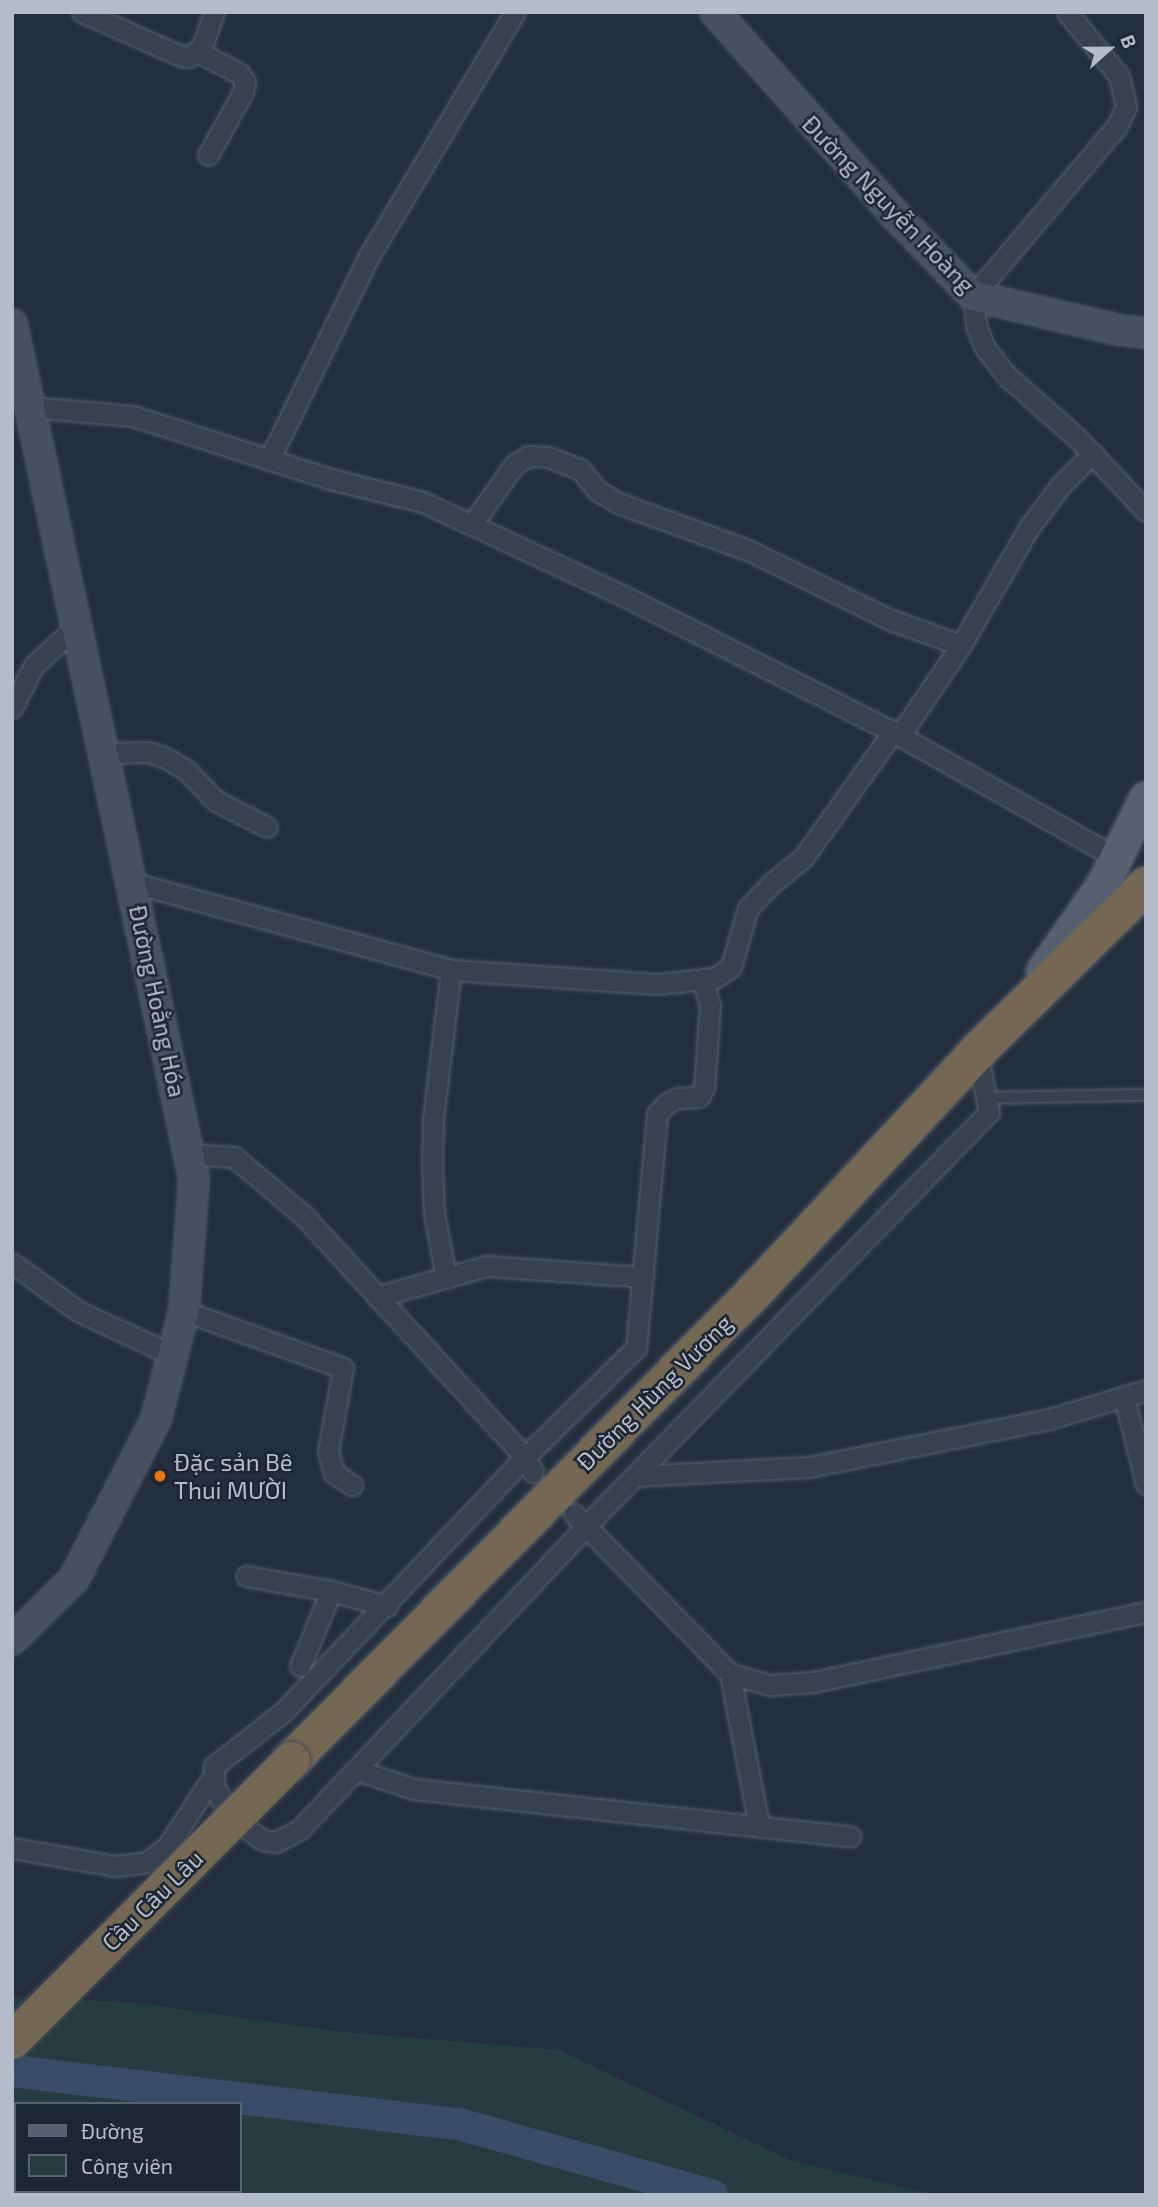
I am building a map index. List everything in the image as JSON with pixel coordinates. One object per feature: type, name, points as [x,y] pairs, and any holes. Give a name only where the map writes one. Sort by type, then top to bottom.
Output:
[{"type":"highway","name":"Đường Hùng Vương","points":[[1010,1019],[1132,861]]},
{"type":"highway","name":"Đường Hùng Vương","points":[[291,1760],[759,1286],[977,1051],[1146,885]]},
{"type":"highway","name":"Cầu Câu Lâu","points":[[12,2040],[291,1760]]},
{"type":"main road","name":"Đường Nguyễn Hoàng","points":[[715,12],[896,216],[973,296],[1119,330],[1146,332]]},
{"type":"main road","name":"Đường Hoằng Hóa","points":[[12,324],[134,883],[194,1179],[184,1311],[156,1419],[74,1579],[12,1640]]},
{"type":"main road","points":[[1132,861],[1146,798]]},
{"type":"street","points":[[82,12],[181,56],[198,52],[239,73],[245,82],[243,92],[208,155]]},
{"type":"street","points":[[198,52],[214,12]]},
{"type":"street","points":[[269,460],[369,256],[515,12]]},
{"type":"street","points":[[1067,12],[1119,76],[1126,107],[1117,126],[973,296],[979,337],[996,363],[1093,453],[1146,511]]},
{"type":"street","points":[[30,407],[133,416],[330,479],[423,502],[626,597],[897,734],[1132,861]]},
{"type":"street","points":[[134,883],[452,970],[658,984],[715,978],[729,971],[748,908],[772,883],[803,858],[961,645],[1030,526],[1061,485],[1093,453]]},
{"type":"street","points":[[472,524],[515,464],[529,456],[548,457],[580,469],[598,491],[618,503],[748,550],[891,620],[961,645]]},
{"type":"street","points":[[12,708],[34,666],[77,626]]},
{"type":"street","points":[[105,754],[148,752],[166,758],[186,770],[216,801],[267,827]]},
{"type":"street","points":[[446,1278],[434,1212],[432,1154],[433,1120],[452,970]]},
{"type":"street","points":[[12,1848],[116,1866],[147,1862],[167,1847],[212,1778],[214,1766],[282,1712],[529,1464],[636,1348],[657,1114],[667,1103],[678,1098],[699,1097],[704,1088],[710,1005],[702,979]]},
{"type":"street","points":[[212,1778],[223,1803],[241,1824],[269,1842],[283,1839],[299,1830],[357,1770],[580,1520],[635,1476],[989,1112],[977,1051]]},
{"type":"street","points":[[189,1154],[234,1157],[304,1216],[529,1464]]},
{"type":"street","points":[[377,1297],[486,1266],[643,1277]]},
{"type":"street","points":[[14,1272],[78,1311],[174,1356]]},
{"type":"street","points":[[184,1311],[343,1368],[328,1451],[334,1473],[352,1485]]},
{"type":"street","points":[[635,1476],[808,1466],[1049,1419],[1146,1390]]},
{"type":"street","points":[[1124,1397],[1146,1484]]},
{"type":"street","points":[[580,1520],[730,1674],[770,1685],[813,1682],[1146,1612]]},
{"type":"street","points":[[246,1576],[331,1591],[387,1606]]},
{"type":"street","points":[[300,1666],[331,1591]]},
{"type":"street","points":[[730,1674],[760,1826]]},
{"type":"street","points":[[357,1770],[414,1789],[850,1836]]},
{"type":"lane","points":[[987,1098],[1146,1095]]},
{"type":"green space","points":[[12,1996],[137,2003],[343,2032],[559,2050],[792,2161],[936,2195],[38,2193],[242,2193],[242,2102],[14,2102],[14,2177]]},
{"type":"waterway","points":[[12,2071],[459,2124],[712,2195]]},
{"type":"waterway","points":[[12,2076],[15,2071]]},
{"type":"place","name":"Đặc sản Bê Thui MƯỜI","points":[[160,1476]]}]
